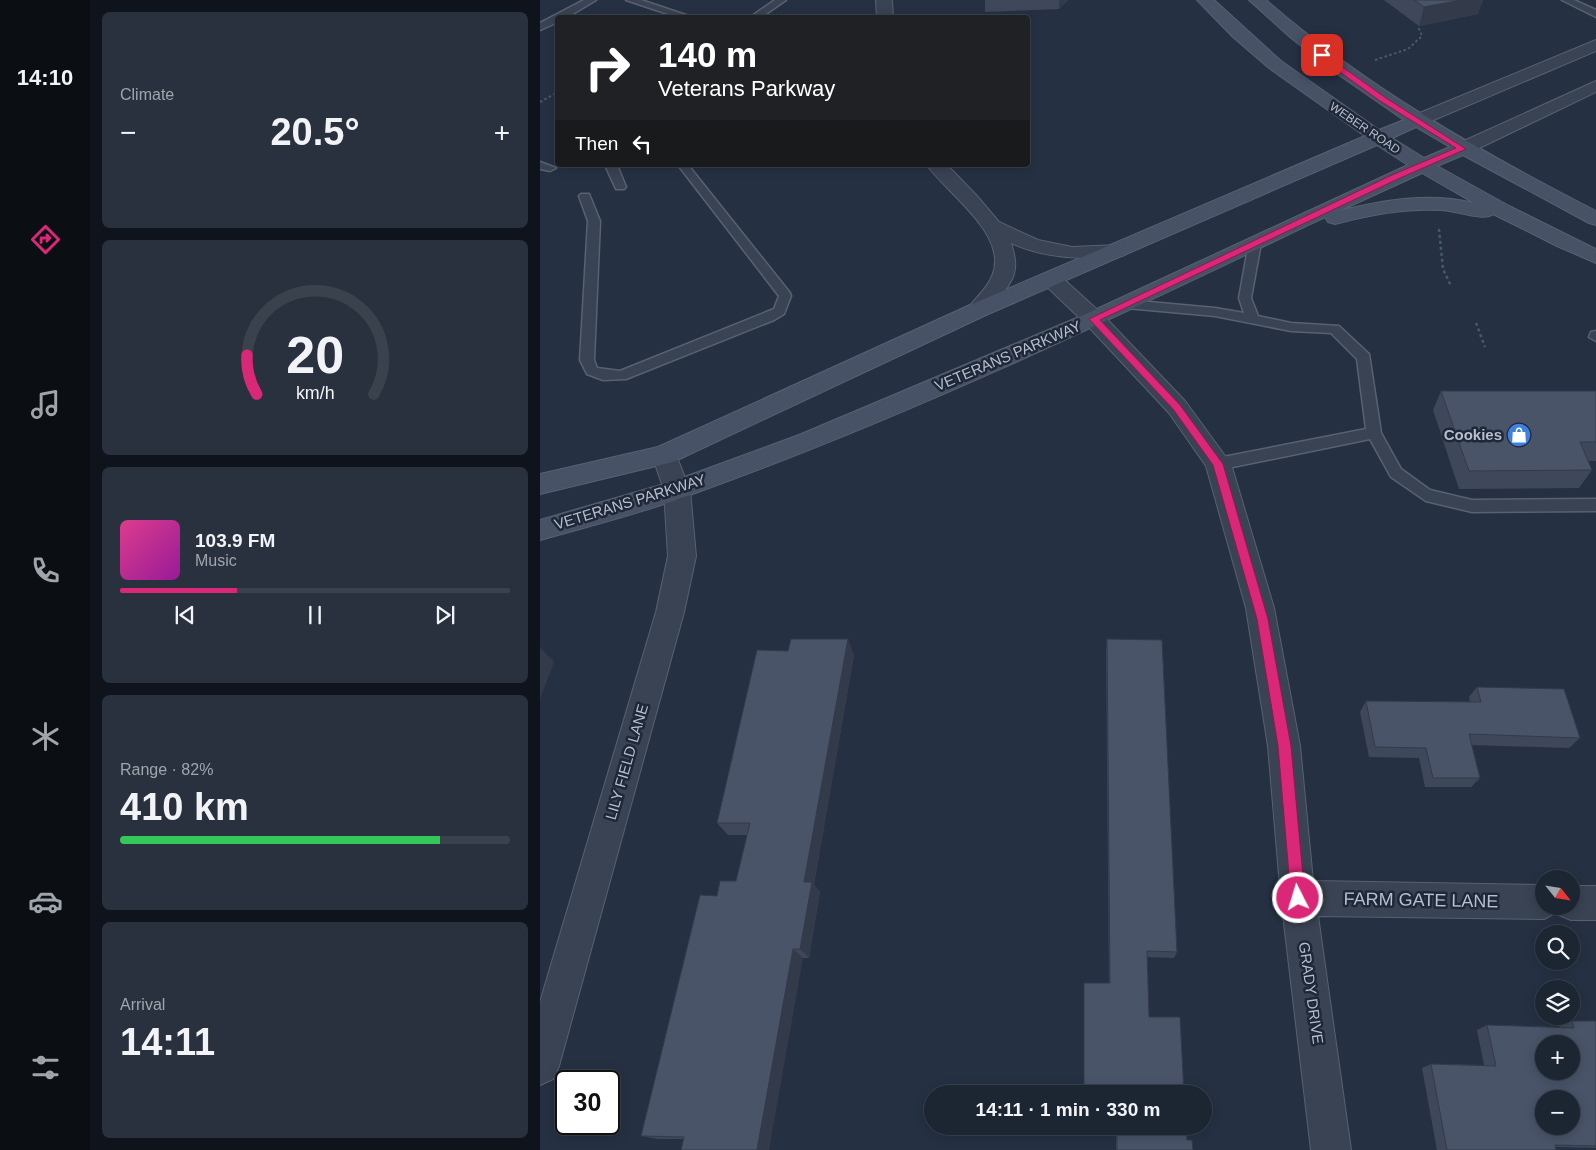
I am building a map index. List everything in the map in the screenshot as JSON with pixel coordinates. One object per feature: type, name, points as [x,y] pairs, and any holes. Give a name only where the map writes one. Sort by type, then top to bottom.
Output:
[{"type":"main road","name":"WEBER ROAD","points":[[1205,0],[1258,51],[1307,90],[1377,138],[1421,166],[1528,226],[1596,257]]},
{"type":"main road","points":[[1258,0],[1336,67],[1416,121],[1462,149],[1596,219]]},
{"type":"main road","points":[[540,484],[664,455],[978,310],[1416,121]]},
{"type":"main road","name":"VETERANS PARKWAY","points":[[540,530],[677,490],[808,441],[1094,319],[1421,166],[1462,149]]},
{"type":"main road","points":[[1278,233],[1386,206],[1426,202],[1462,205],[1528,226]]},
{"type":"street","points":[[884,0],[885,15]]},
{"type":"street","points":[[1416,121],[1596,45]]},
{"type":"street","points":[[1462,149],[1596,86]]},
{"type":"street","points":[[938,167],[993,227],[1005,250],[1004,271],[978,310]]},
{"type":"street","points":[[993,227],[1032,245],[1072,253],[1118,251]]},
{"type":"street","name":"GRADY DRIVE","points":[[1051,279],[1094,319],[1177,407],[1218,464],[1262,619],[1284,746],[1298,898],[1331,1150]]},
{"type":"street","name":"LILY FIELD LANE","points":[[540,1066],[670,612],[682,556],[677,490],[664,455]]},
{"type":"street","name":"FARM GATE LANE","points":[[1298,898],[1535,902]]},
{"type":"street","points":[[1580,903],[1596,903]]},
{"type":"lane","points":[[564,15],[591,0]]},
{"type":"lane","points":[[631,0],[681,15]]},
{"type":"lane","points":[[758,15],[781,0]]},
{"type":"lane","points":[[1567,0],[1596,14]]},
{"type":"lane","points":[[540,27],[555,20]]},
{"type":"lane","points":[[612,167],[620,187]]},
{"type":"lane","points":[[585,196],[594,221],[587,360],[592,371],[603,375],[621,376],[769,317],[779,310],[785,296],[683,167]]},
{"type":"lane","points":[[1253,319],[1245,298],[1255,243]]},
{"type":"lane","points":[[1127,304],[1215,312],[1291,327],[1334,329],[1364,357],[1374,434],[1396,473],[1426,495],[1472,506],[1596,505]]},
{"type":"lane","points":[[1218,464],[1374,434]]},
{"type":"path","points":[[1374,60],[1408,49],[1422,36],[1418,26]]},
{"type":"path","points":[[540,102],[555,94]]},
{"type":"path","points":[[1439,228],[1443,269],[1451,286]]},
{"type":"path","points":[[1476,324],[1485,347]]},
{"type":"building","points":[[1414,0],[1461,0],[1424,7]]},
{"type":"building","name":"Cookies","points":[[1441,391],[1596,391],[1596,442],[1580,442],[1592,470],[1469,471]]},
{"type":"building","points":[[791,639],[848,639],[804,882],[812,882],[800,949],[793,949],[757,1150],[681,1150],[684,1137],[641,1136],[700,895],[717,896],[720,881],[736,881],[750,823],[717,823],[757,650],[788,651]]},
{"type":"building","points":[[1107,639],[1162,640],[1177,952],[1147,951],[1149,1017],[1180,1017],[1184,1085],[1084,1085],[1084,983],[1110,983]]},
{"type":"building","points":[[1477,687],[1564,689],[1580,738],[1469,734],[1480,778],[1433,778],[1426,748],[1375,747],[1366,701],[1481,702]]},
{"type":"building","points":[[1580,1021],[1596,1021],[1596,1146],[1555,1145],[1556,1150],[1447,1150],[1431,1064],[1496,1066],[1487,1025],[1574,1028],[1573,1025],[1580,1025]]},
{"type":"building","points":[[1117,1135],[1187,1135],[1187,1140],[1192,1140],[1193,1150],[1117,1150]]},
{"type":"place","name":"Cookies","points":[[1519,435]]},
{"type":"route","points":[[1298,898],[1284,746],[1260,608],[1218,464],[1177,407],[1094,319],[1395,177],[1462,149],[1383,99],[1336,67],[1322,55]]}]
